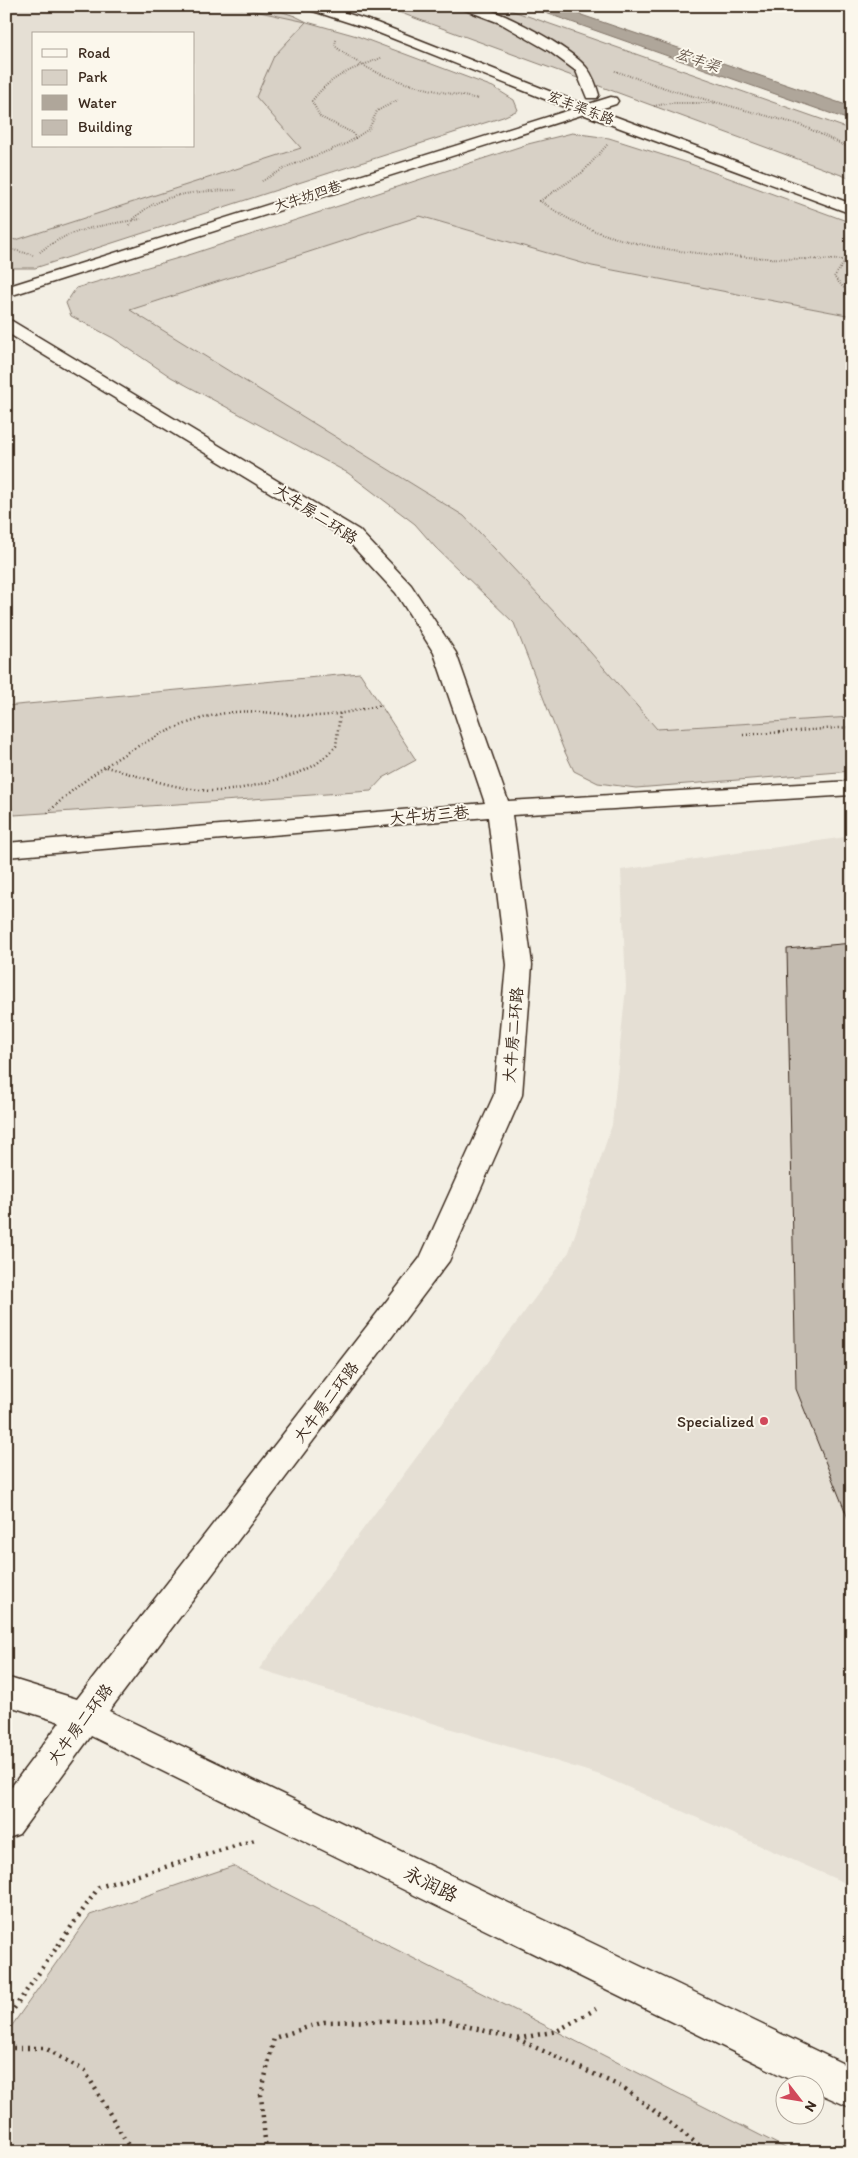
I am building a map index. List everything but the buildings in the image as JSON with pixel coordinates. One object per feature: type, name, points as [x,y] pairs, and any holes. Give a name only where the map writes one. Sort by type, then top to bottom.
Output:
[{"type":"street","name":"宏丰渠东路","points":[[311,6],[374,26],[582,109],[852,209]]},
{"type":"street","points":[[346,6],[464,48]]},
{"type":"street","points":[[467,6],[519,28],[554,48],[581,69],[589,82],[592,95]]},
{"type":"street","name":"宏丰渠东路","points":[[574,88],[636,111]]},
{"type":"street","name":"大牛坊四巷","points":[[6,292],[582,109],[611,102]]},
{"type":"street","name":"大牛房二环路","points":[[6,325],[352,534],[404,589],[445,653],[499,809],[519,965],[508,1095],[434,1261],[85,1716],[6,1823]]},
{"type":"street","name":"大牛坊三巷","points":[[6,850],[499,809],[852,788]]},
{"type":"street","name":"永润路","points":[[6,1691],[85,1716],[852,2089]]},
{"type":"path","points":[[336,38],[336,46],[343,54],[362,65],[404,83],[480,99]]},
{"type":"path","points":[[566,57],[674,91],[801,125],[852,149]]},
{"type":"path","points":[[355,138],[353,133],[320,117],[312,102],[323,86],[341,74],[381,58]]},
{"type":"path","points":[[260,182],[289,166],[346,144],[369,129],[377,111],[398,100]]},
{"type":"path","points":[[636,111],[671,103],[723,103]]},
{"type":"path","points":[[609,138],[608,145],[594,164],[574,179],[554,189],[540,202],[551,210],[618,238],[676,249],[764,258],[846,260],[852,258]]},
{"type":"path","points":[[111,258],[135,214],[156,202],[185,194],[244,189]]},
{"type":"path","points":[[6,248],[36,257]]},
{"type":"path","points":[[846,260],[834,277],[841,286],[848,291],[852,291]]},
{"type":"path","points":[[48,813],[56,803],[84,780],[156,738],[189,723],[224,713],[265,712],[308,716],[340,713],[382,705]]},
{"type":"path","points":[[106,767],[176,786],[221,791],[253,786],[282,778],[314,765],[336,746],[340,713]]},
{"type":"path","points":[[744,735],[852,727]]},
{"type":"path","points":[[6,2020],[99,1887],[257,1840]]},
{"type":"path","points":[[516,2039],[557,2031],[598,2008]]},
{"type":"path","points":[[266,2152],[261,2095],[274,2038],[324,2022],[443,2020],[516,2039],[624,2088],[708,2152]]},
{"type":"path","points":[[6,2048],[45,2048],[85,2071],[132,2152]]},
{"type":"shaded area","points":[[6,6],[232,6],[307,22],[274,56],[302,148],[16,240],[6,238]]},
{"type":"shaded area","points":[[420,216],[592,266],[852,316],[852,717],[657,729],[571,630],[464,516],[129,310]]},
{"type":"shaded area","points":[[852,836],[852,1886],[600,1775],[259,1669],[569,1252],[612,1125],[626,987],[621,870]]},
{"type":"green space","points":[[232,6],[265,6],[307,22],[357,36],[493,87],[514,100],[518,110],[503,117],[35,268],[6,268],[6,238],[16,240],[301,148],[256,97],[274,56],[306,22]]},
{"type":"green space","points":[[382,6],[499,6],[852,130],[852,179]]},
{"type":"green space","points":[[572,133],[609,138],[688,163],[852,223],[852,316],[592,266],[420,216],[130,310],[464,516],[571,630],[657,729],[852,717],[852,771],[636,788],[598,783],[574,771],[563,748],[514,623],[435,547],[415,524],[348,473],[171,377],[113,338],[71,316],[66,303],[76,288],[192,254],[528,144]]},
{"type":"green space","points":[[360,673],[416,760],[383,778],[371,791],[14,815],[6,782],[6,706]]},
{"type":"green space","points":[[233,1866],[793,2152],[6,2152],[6,2034],[90,1915]]},
{"type":"water","name":"宏丰渠","points":[[526,6],[555,6],[852,107],[852,121]]},
{"type":"place","name":"Specialized","points":[[764,1421]]}]
